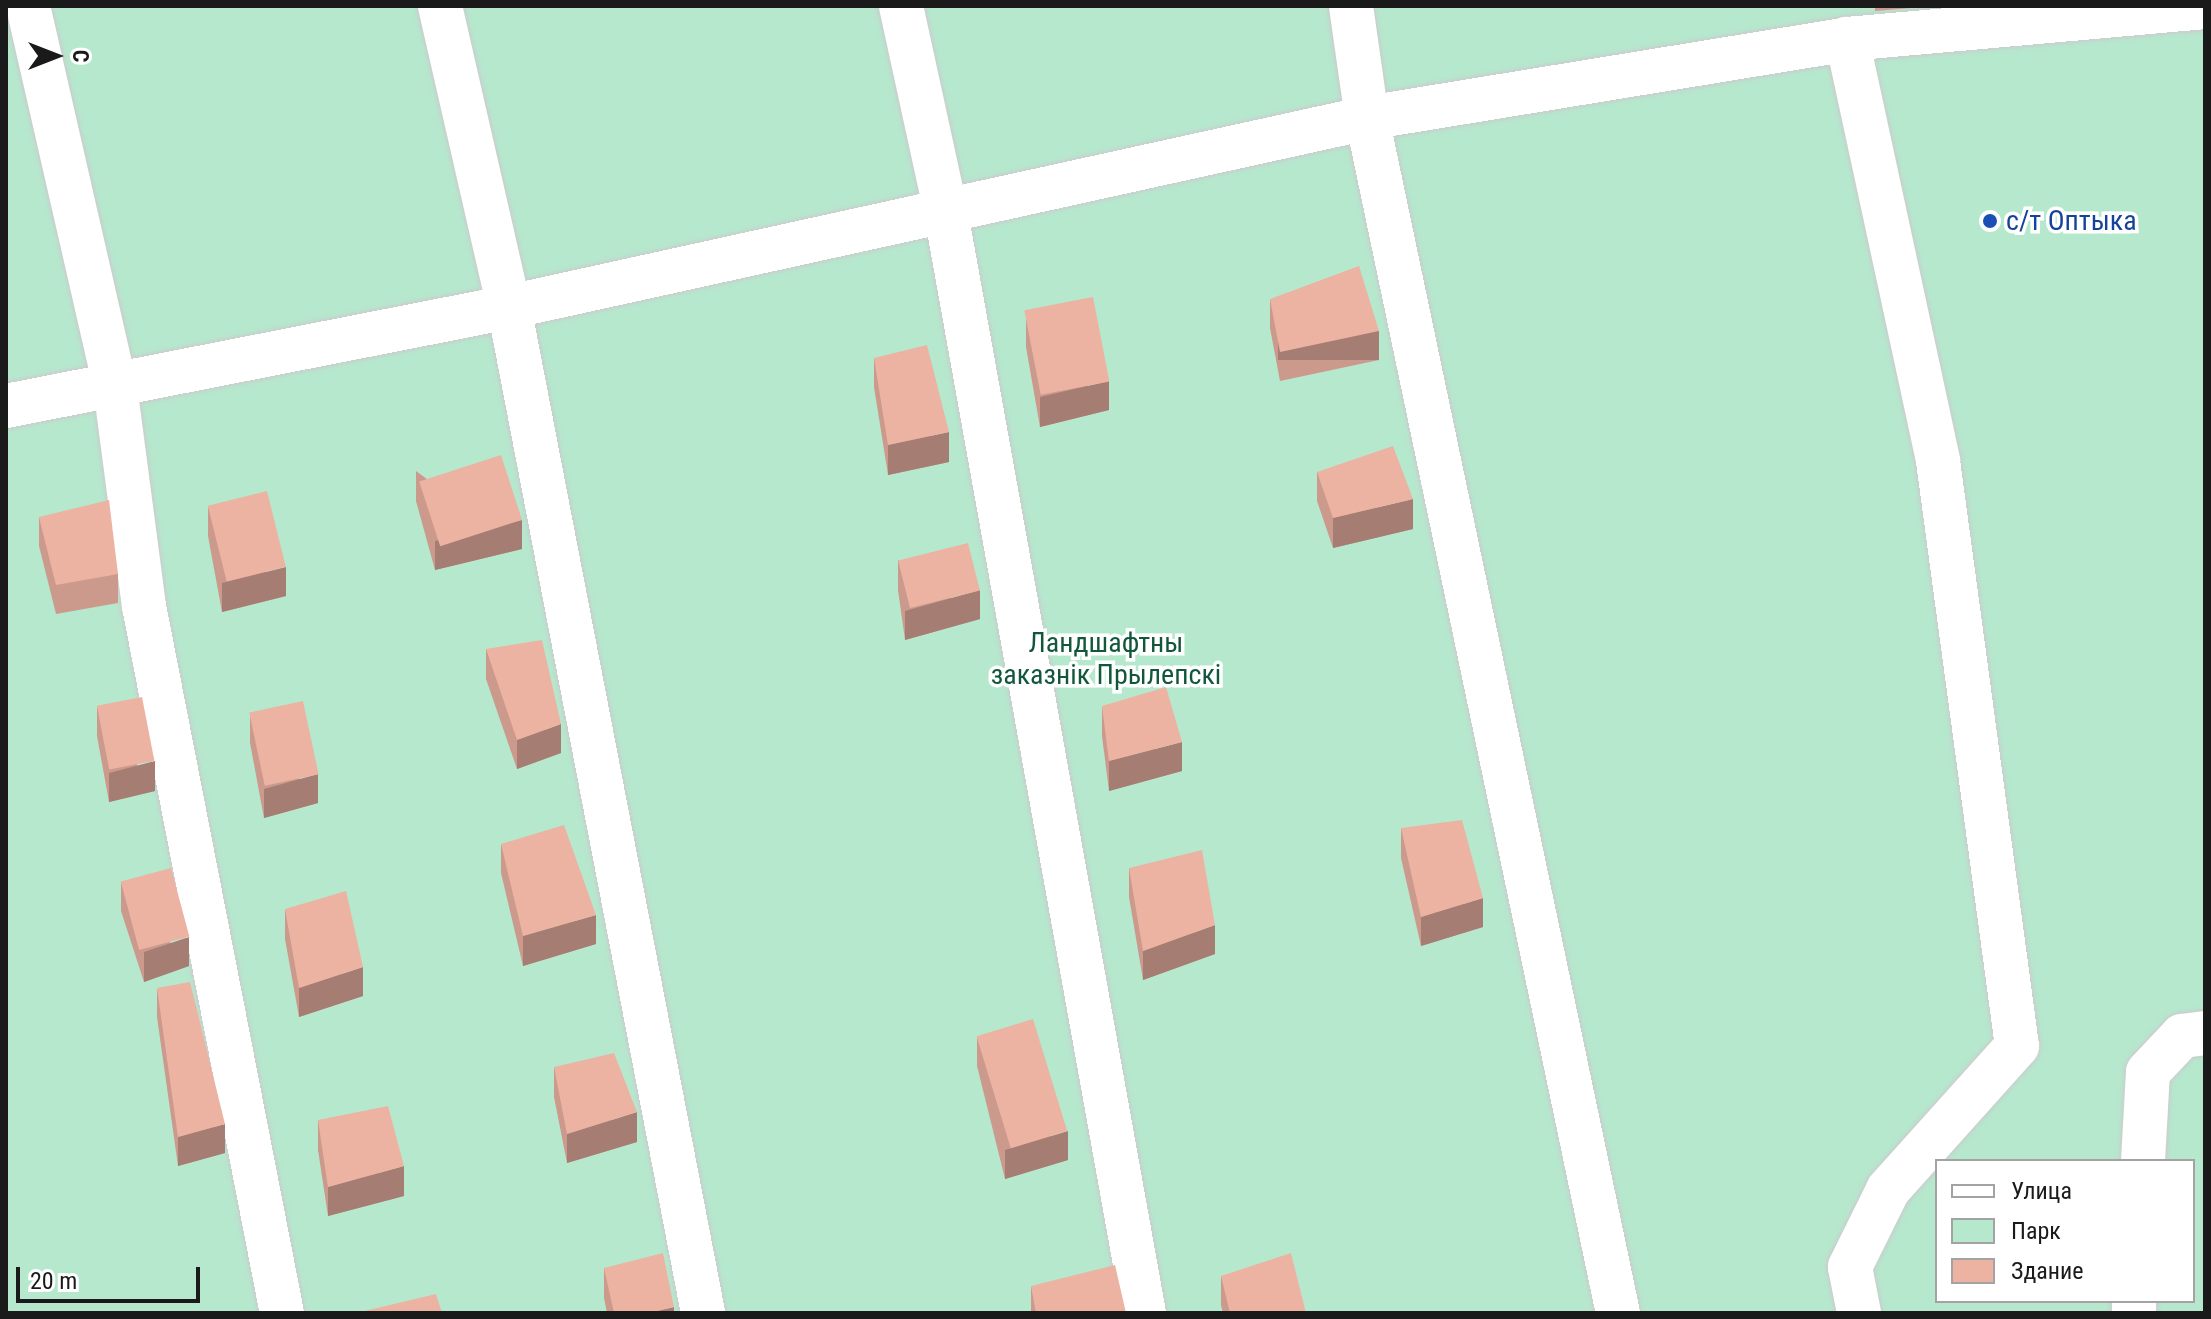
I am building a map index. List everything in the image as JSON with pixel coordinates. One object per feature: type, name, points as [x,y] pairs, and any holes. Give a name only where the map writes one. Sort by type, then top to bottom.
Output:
[{"type":"street","points":[[28,6],[115,386],[144,606],[282,1313]]},
{"type":"street","points":[[440,6],[509,307],[703,1313]]},
{"type":"street","points":[[901,6],[946,213],[1144,1313]]},
{"type":"street","points":[[1351,6],[1367,118],[1618,1313]]},
{"type":"street","points":[[6,406],[509,307],[1367,118],[1847,39],[2205,7]]},
{"type":"street","points":[[1847,39],[1938,461],[2017,1046],[1888,1190],[1850,1267],[1859,1313]]},
{"type":"street","points":[[2143,1159],[2148,1072],[2182,1036],[2205,1033]]},
{"type":"green space","name":"Ландшафтны заказнік Прылепскі","points":[[6,6],[2205,6],[2205,1313],[6,1313]]},
{"type":"building","points":[[1359,266],[1379,331],[1280,352],[1270,299]]},
{"type":"building","points":[[1093,297],[1109,381],[1041,395],[1024,310]]},
{"type":"building","points":[[927,345],[949,432],[888,445],[874,358]]},
{"type":"building","points":[[1393,446],[1413,499],[1333,518],[1317,472]]},
{"type":"building","points":[[501,455],[522,520],[440,546],[419,482]]},
{"type":"building","points":[[267,491],[286,567],[227,581],[208,506]]},
{"type":"building","points":[[109,500],[118,574],[56,585],[39,517]]},
{"type":"building","points":[[968,543],[980,591],[910,608],[898,560]]},
{"type":"building","points":[[542,640],[561,724],[517,740],[486,649]]},
{"type":"building","points":[[1166,687],[1182,742],[1109,761],[1102,706]]},
{"type":"building","points":[[142,697],[154,761],[109,770],[97,706]]},
{"type":"building","points":[[303,701],[319,774],[265,786],[249,712]]},
{"type":"building","points":[[1462,820],[1483,898],[1421,917],[1401,828]]},
{"type":"building","points":[[564,825],[596,915],[523,936],[501,844]]},
{"type":"building","points":[[1202,850],[1215,925],[1143,951],[1129,868]]},
{"type":"building","points":[[171,868],[189,937],[139,950],[121,881]]},
{"type":"building","points":[[346,891],[363,967],[299,988],[285,909]]},
{"type":"building","points":[[190,982],[225,1124],[178,1137],[157,988]]},
{"type":"building","points":[[1033,1019],[1067,1131],[1011,1148],[977,1036]]},
{"type":"building","points":[[614,1053],[637,1112],[567,1134],[554,1067]]},
{"type":"building","points":[[388,1106],[404,1166],[328,1187],[318,1120]]},
{"type":"building","points":[[663,1253],[674,1307],[649,1313],[614,1313],[604,1268]]},
{"type":"building","points":[[1291,1253],[1306,1313],[1230,1313],[1221,1276]]},
{"type":"building","points":[[1115,1265],[1126,1313],[1036,1313],[1031,1286]]},
{"type":"building","points":[[436,1294],[442,1313],[356,1313]]},
{"type":"place","name":"с/т Оптыка","points":[[1990,221]]}]
